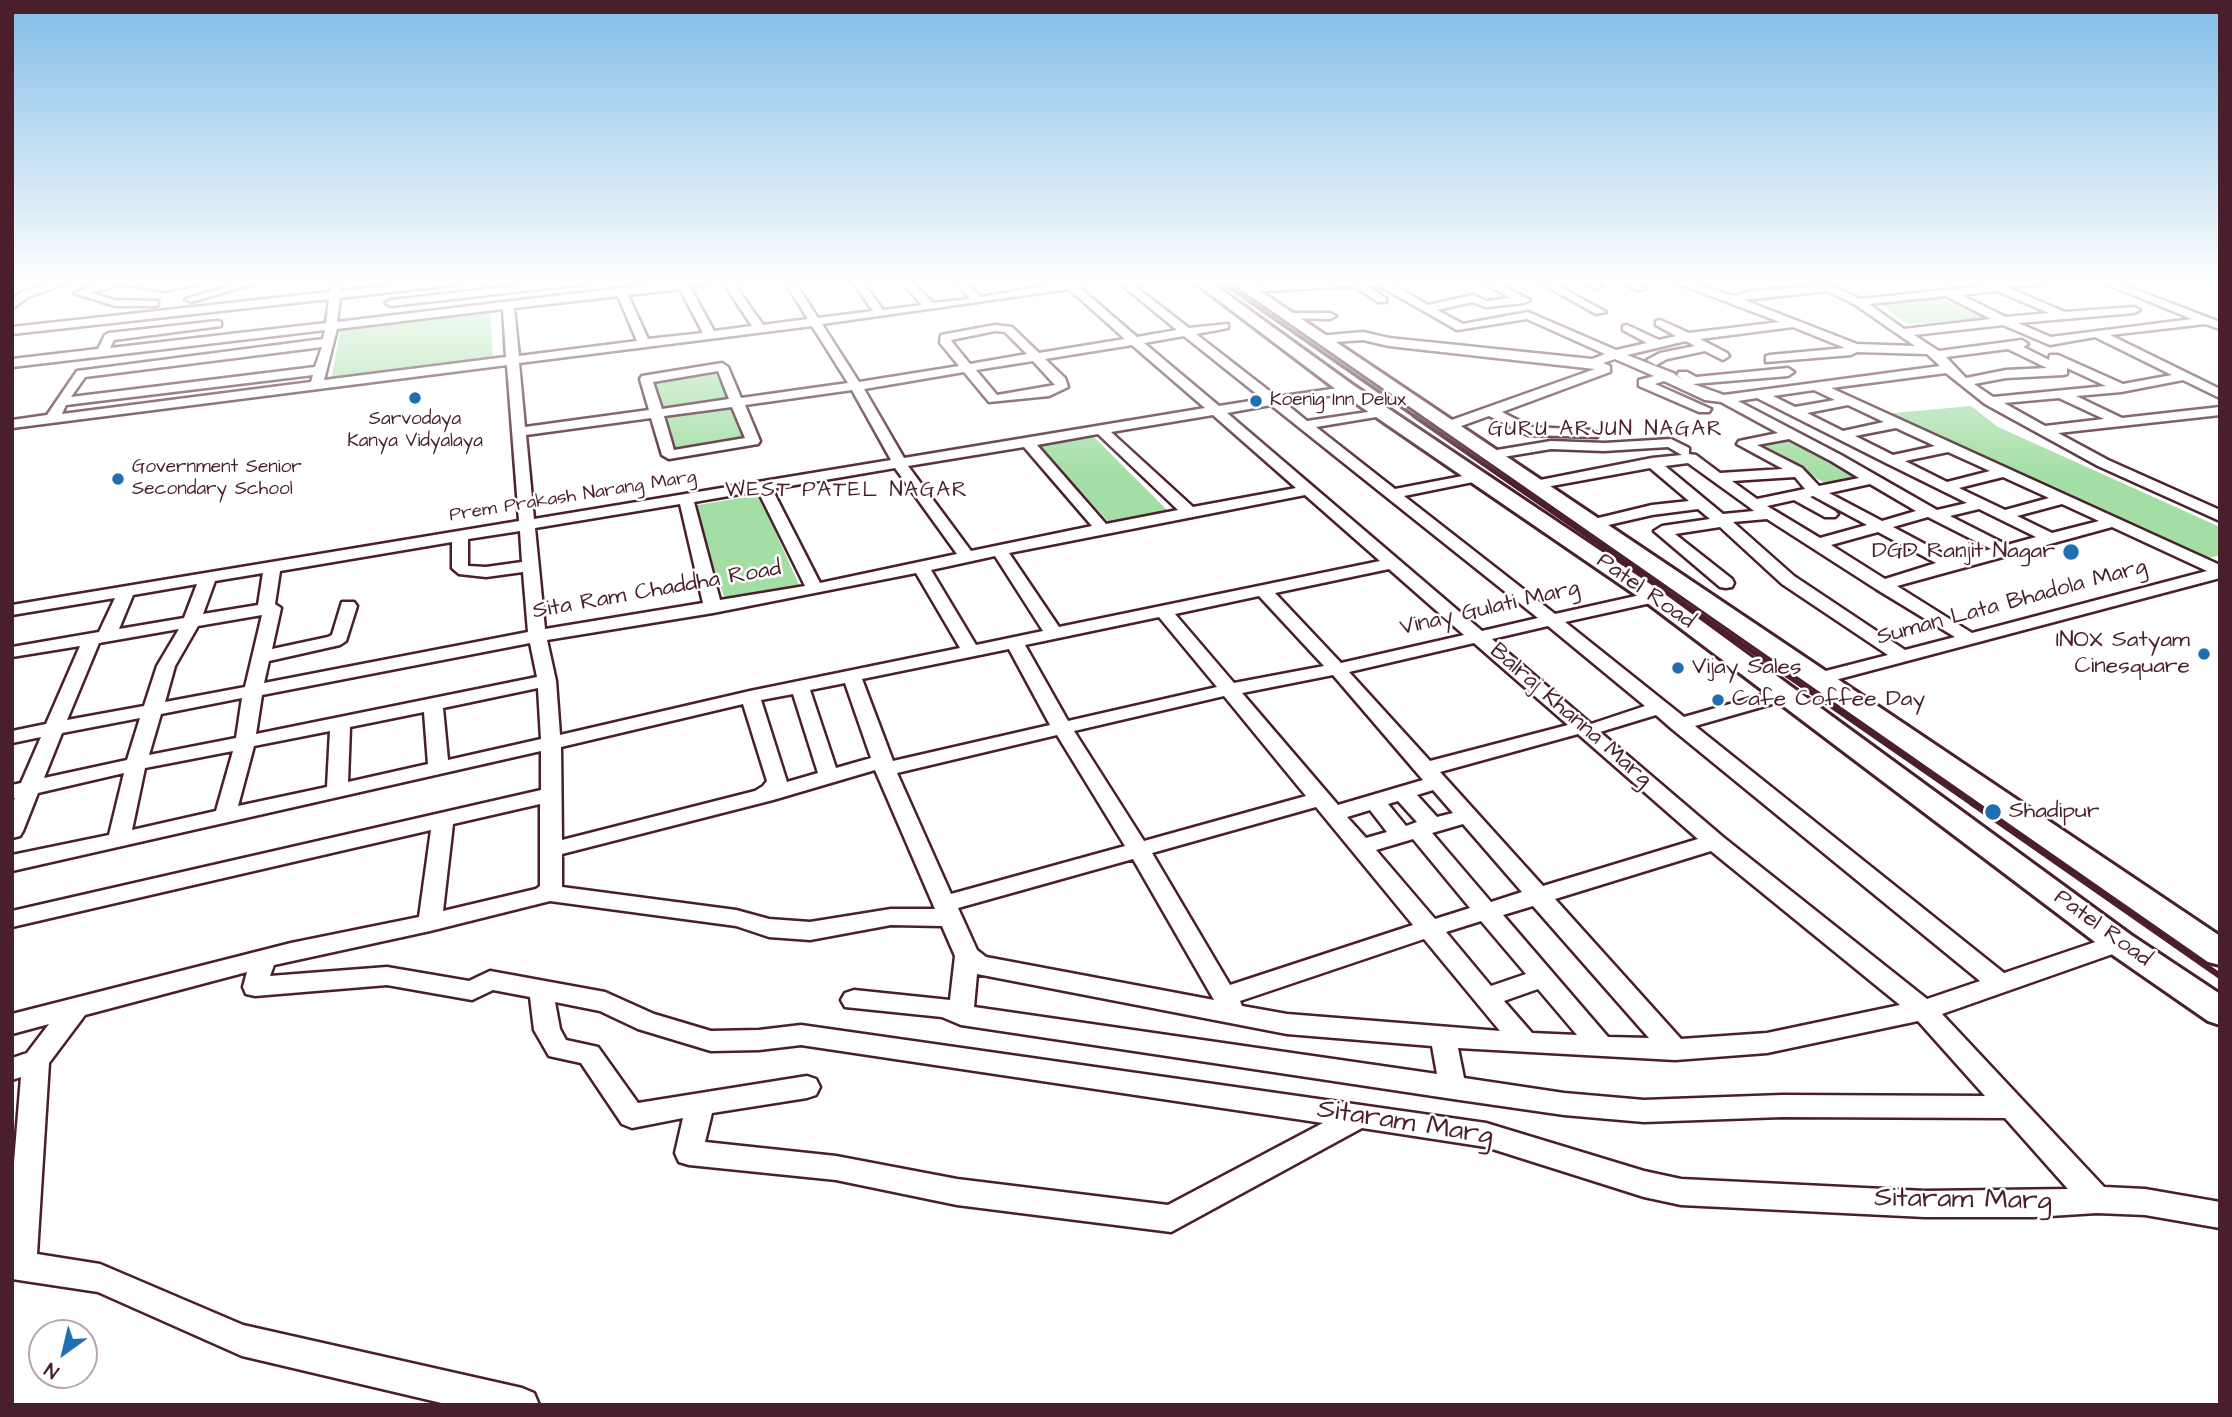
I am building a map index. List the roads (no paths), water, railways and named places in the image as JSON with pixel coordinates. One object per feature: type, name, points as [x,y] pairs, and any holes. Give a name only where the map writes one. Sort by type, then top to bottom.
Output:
[{"type":"main road","name":"Patel Road","points":[[1290,347],[1347,389],[1654,597],[2119,943],[2220,1012]]},
{"type":"main road","name":"Patel Road","points":[[1333,347],[2220,953]]},
{"type":"street","points":[[103,353],[105,347]]},
{"type":"street","points":[[12,363],[152,347]]},
{"type":"street","points":[[188,402],[209,347]]},
{"type":"street","points":[[51,419],[78,376],[287,347]]},
{"type":"street","points":[[316,385],[327,347]]},
{"type":"street","points":[[12,1024],[263,960],[539,898],[548,893],[551,888],[551,743],[547,681],[537,636],[510,347]]},
{"type":"street","points":[[12,424],[604,347]]},
{"type":"street","points":[[830,347],[856,386],[899,463],[968,558]]},
{"type":"street","points":[[950,347],[996,400],[1049,392],[1062,387],[1061,381],[1027,347]]},
{"type":"street","points":[[519,432],[856,386],[1102,347]]},
{"type":"street","name":"Balraj Khanna Marg","points":[[1141,347],[1478,636],[1591,727],[1715,842],[1923,1010],[2097,1200]]},
{"type":"street","points":[[1207,347],[1551,620],[2001,984]]},
{"type":"street","points":[[1441,347],[1593,363],[1606,368],[1448,426]]},
{"type":"street","points":[[1600,347],[1669,376],[1710,397],[1724,399],[1947,369]]},
{"type":"street","points":[[1593,363],[1644,347]]},
{"type":"street","points":[[1706,347],[1653,360],[1693,381],[1788,372]]},
{"type":"street","points":[[1707,347],[1723,356]]},
{"type":"street","points":[[1855,347],[1863,350]]},
{"type":"street","points":[[1925,347],[1933,352],[1947,369],[1990,401],[2103,463],[2220,516]]},
{"type":"street","points":[[1950,347],[2006,374]]},
{"type":"street","points":[[1770,359],[1863,350],[1960,352],[1998,347]]},
{"type":"street","points":[[2008,347],[2032,373],[2118,421]]},
{"type":"street","points":[[1963,382],[2006,374],[2063,371],[2010,347]]},
{"type":"street","points":[[2010,347],[2120,388]]},
{"type":"street","points":[[2126,347],[2220,394]]},
{"type":"street","points":[[259,377],[264,350]]},
{"type":"street","points":[[138,392],[150,364]]},
{"type":"street","points":[[724,368],[753,441],[678,456],[667,453],[657,413],[646,379],[648,377],[724,368]]},
{"type":"street","points":[[63,402],[320,370]]},
{"type":"street","points":[[1669,376],[1643,383],[1704,408]]},
{"type":"street","points":[[1990,401],[2188,378],[2220,380]]},
{"type":"street","points":[[1816,386],[2220,572]]},
{"type":"street","name":"Prem Prakash Narang Marg","points":[[12,610],[1347,389]]},
{"type":"street","points":[[1759,394],[2051,538]]},
{"type":"street","points":[[1724,399],[1877,481],[1927,514]]},
{"type":"street","points":[[1769,422],[1850,401]]},
{"type":"street","points":[[2043,430],[2220,411]]},
{"type":"street","points":[[1306,425],[1383,412]]},
{"type":"street","points":[[1491,412],[1528,431],[1565,431],[1591,435]]},
{"type":"street","points":[[1842,435],[1898,423]]},
{"type":"street","points":[[1100,429],[1190,513]]},
{"type":"street","points":[[1791,434],[1744,444],[1798,473],[1815,491],[1950,564]]},
{"type":"street","points":[[1027,442],[1102,529]]},
{"type":"street","points":[[1496,459],[1551,445],[1604,447],[1671,443],[1684,451]]},
{"type":"street","points":[[1820,450],[1858,443]]},
{"type":"street","points":[[1891,460],[1950,447]]},
{"type":"street","points":[[1496,459],[1602,454]]},
{"type":"street","points":[[1535,485],[1652,462],[1691,458],[1754,504],[1970,639]]},
{"type":"street","points":[[1652,462],[1773,564],[1788,580],[1903,657]]},
{"type":"street","points":[[1947,486],[2005,472]]},
{"type":"street","points":[[1685,491],[1724,482],[1798,473]]},
{"type":"street","points":[[1754,504],[1856,483],[1923,475]]},
{"type":"street","points":[[1393,494],[1478,477]]},
{"type":"street","points":[[1856,483],[2005,550]]},
{"type":"street","points":[[763,485],[815,589]]},
{"type":"street","name":"Sita Ram Chaddha Road","points":[[12,737],[537,636],[815,589],[1102,529],[1310,490]]},
{"type":"street","points":[[1795,495],[1932,569]]},
{"type":"street","points":[[686,498],[713,608]]},
{"type":"street","points":[[2005,515],[2064,499]]},
{"type":"street","points":[[1591,524],[1652,510],[1700,504]]},
{"type":"street","points":[[1818,544],[1927,514],[1983,504]]},
{"type":"street","points":[[1726,583],[1662,531],[1769,513]]},
{"type":"street","points":[[1882,585],[1950,564],[2114,522]]},
{"type":"street","points":[[460,535],[460,568],[465,571],[486,572],[531,566]]},
{"type":"street","points":[[1000,552],[1055,635]]},
{"type":"street","points":[[12,863],[439,770],[750,697],[1394,563]]},
{"type":"street","points":[[266,609],[272,566]]},
{"type":"street","points":[[921,567],[971,651]]},
{"type":"street","name":"Suman Lata Bhadola Marg","points":[[1823,683],[1903,657],[2220,572]]},
{"type":"street","points":[[119,840],[136,764],[166,666],[191,623],[209,576]]},
{"type":"street","name":"Suman Lata Bhadola Marg","points":[[1823,683],[2220,583]]},
{"type":"street","points":[[12,831],[21,791],[99,638],[127,590]]},
{"type":"street","points":[[1264,590],[1337,668],[1675,1050]]},
{"type":"street","name":"Vinay Gulati Marg","points":[[550,850],[762,796],[829,776],[1062,728],[1654,597]]},
{"type":"street","points":[[261,657],[334,641],[340,637],[348,606]]},
{"type":"street","points":[[12,652],[272,608],[253,691],[246,742],[225,817]]},
{"type":"street","points":[[1164,612],[1525,1043]]},
{"type":"street","points":[[1014,642],[1062,728],[1139,850],[1229,1004]]},
{"type":"street","points":[[852,677],[884,765],[967,956],[988,968],[1229,1004],[1287,1024],[1525,1043],[1675,1050],[1767,1043],[1923,1010],[2119,943]]},
{"type":"street","points":[[21,791],[136,764],[547,681]]},
{"type":"street","points":[[800,687],[829,776]]},
{"type":"street","points":[[1679,725],[1786,694]]},
{"type":"street","points":[[750,697],[777,781],[775,786],[762,796]]},
{"type":"street","points":[[433,704],[439,770]]},
{"type":"street","points":[[548,893],[736,918],[769,928],[810,931],[891,917],[947,911],[1139,850],[1326,806],[1374,801],[1403,793],[1432,776],[1659,708]]},
{"type":"street","points":[[337,792],[340,722]]},
{"type":"street","points":[[1403,793],[1416,829]]},
{"type":"street","points":[[12,919],[550,796]]},
{"type":"street","points":[[1374,801],[1416,829],[1601,1046]]},
{"type":"street","points":[[1360,847],[1467,816]]},
{"type":"street","points":[[430,923],[443,820]]},
{"type":"street","points":[[1229,1004],[1429,929],[1715,842]]},
{"type":"street","points":[[961,1015],[967,956]]},
{"type":"street","name":"Sitaram Marg","points":[[263,960],[255,987],[387,976],[472,991],[490,980],[604,1002],[647,1022],[711,1041],[759,1040],[801,1035],[1486,1135],[1644,1184],[1681,1192],[1925,1205],[2034,1204],[2097,1200]]},
{"type":"street","points":[[1486,997],[1543,978]]},
{"type":"street","points":[[541,990],[548,1030],[558,1049],[589,1054],[632,1116],[807,1087]]},
{"type":"street","points":[[854,1000],[945,1008],[961,1015],[1564,1104],[1644,1111],[1782,1106],[2011,1107]]},
{"type":"street","points":[[77,1007],[24,1064],[17,1265],[100,1278],[242,1339],[522,1405]]},
{"type":"street","points":[[1443,1036],[1453,1088]]},
{"type":"street","points":[[700,1103],[689,1153],[836,1168],[957,1192],[1171,1219],[1360,1116]]},
{"type":"street","points":[[2097,1200],[2146,1202],[2220,1215]]},
{"type":"railway","points":[[1315,347],[1417,418]]},
{"type":"railway","points":[[1414,416],[1664,589]]},
{"type":"railway","points":[[1661,588],[1974,805]]},
{"type":"railway","points":[[1972,803],[2220,976]]},
{"type":"place","name":"Sarvodaya Kanya Vidyalaya","points":[[415,398]]},
{"type":"place","name":"Koenig Inn Delux","points":[[1256,401]]},
{"type":"place","name":"Government Senior Secondary School","points":[[118,479]]},
{"type":"place","name":"DGD Ranjit Nagar","points":[[2071,552]]},
{"type":"place","name":"INOX Satyam Cinesquare","points":[[2204,654]]},
{"type":"place","name":"Vijay Sales","points":[[1678,668]]},
{"type":"place","name":"Cafe Coffee Day","points":[[1718,700]]},
{"type":"place","name":"Shadipur","points":[[1993,812]]},
{"type":"district","name":"GURU ARJUN NAGAR","points":[[1606,431]]},
{"type":"district","name":"WEST PATEL NAGAR","points":[[847,492]]}]
